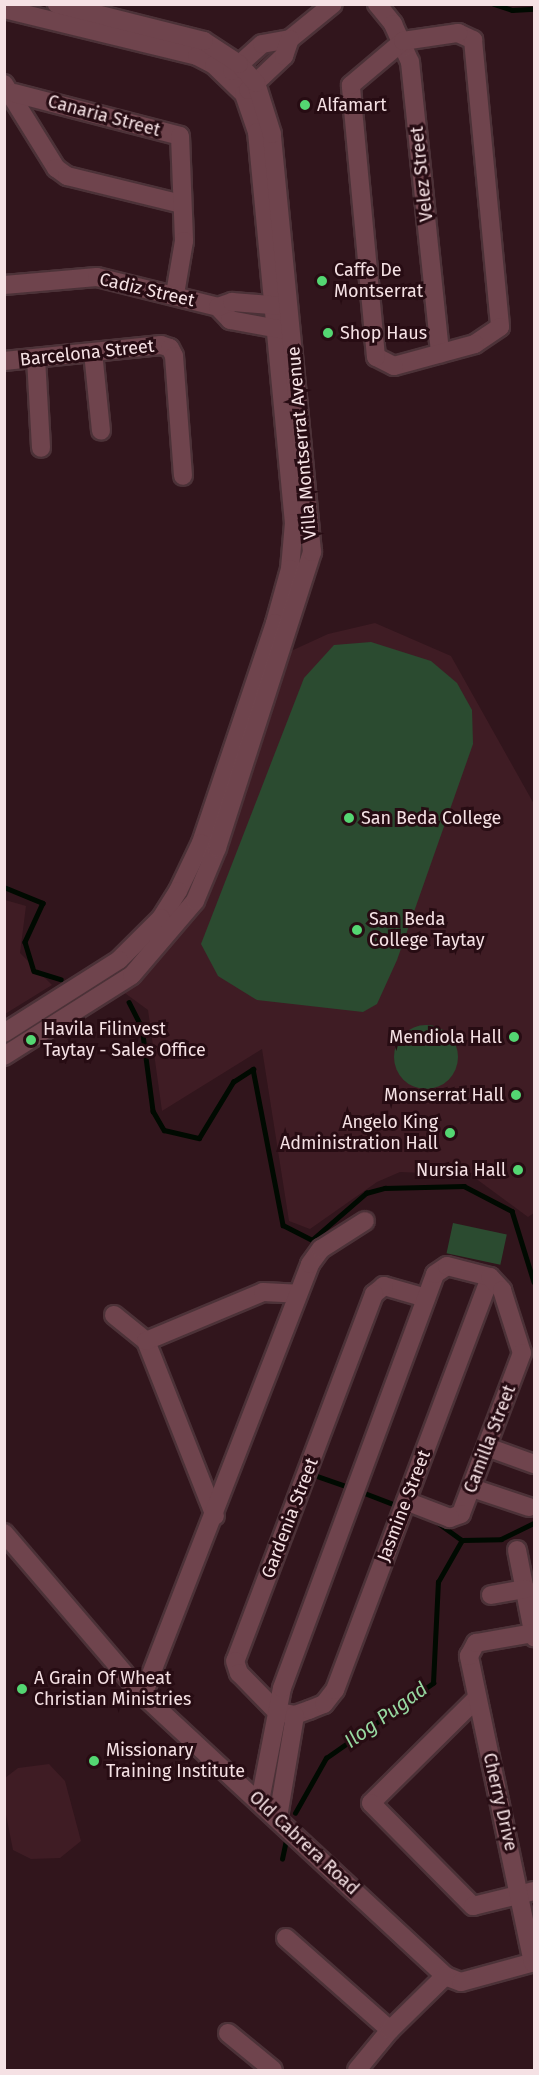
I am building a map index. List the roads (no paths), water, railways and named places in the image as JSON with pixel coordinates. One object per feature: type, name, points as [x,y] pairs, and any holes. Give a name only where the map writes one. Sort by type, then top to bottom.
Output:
[{"type":"street","name":"Villa Montserrat Avenue","points":[[4,1056],[132,975],[195,901],[217,848],[293,590],[294,523],[272,134],[250,89],[204,41],[57,4]]},
{"type":"street","points":[[250,89],[284,56],[290,39],[333,4]]},
{"type":"street","name":"Velez Street","points":[[377,4],[403,41],[410,62],[440,353]]},
{"type":"street","name":"Villa Montserrat Avenue","points":[[4,9],[197,56],[233,70]]},
{"type":"street","points":[[458,33],[473,40],[500,327],[475,344],[394,366],[376,357],[351,85],[403,41],[458,33]]},
{"type":"street","points":[[233,70],[267,41],[290,39]]},
{"type":"street","points":[[9,88],[56,168],[67,176],[182,204]]},
{"type":"street","name":"Canaria Street","points":[[9,88],[180,136],[184,241],[175,294]]},
{"type":"street","name":"Cadiz Street","points":[[4,285],[97,277],[175,294],[218,307],[230,320],[283,329]]},
{"type":"street","name":"Cadiz Street","points":[[218,307],[232,302],[281,306]]},
{"type":"street","name":"Barcelona Street","points":[[4,361],[161,345],[170,348],[174,356],[183,476]]},
{"type":"street","points":[[93,352],[101,431]]},
{"type":"street","points":[[36,358],[41,448]]},
{"type":"street","name":"Villa Montserrat Avenue","points":[[4,1034],[119,960],[161,918],[178,891],[201,843],[293,590]]},
{"type":"street","points":[[142,1695],[215,1516],[314,1256],[365,1221]]},
{"type":"street","points":[[260,1801],[277,1712],[426,1298],[441,1268],[490,1277]]},
{"type":"street","name":"Camilla Street","points":[[406,1502],[456,1518],[472,1488],[522,1353],[502,1290],[490,1277]]},
{"type":"street","name":"Jasmine Street","points":[[295,1715],[324,1704],[335,1690],[490,1277]]},
{"type":"street","name":"Gardenia Street","points":[[277,1712],[239,1673],[235,1661],[374,1294],[384,1286],[426,1298]]},
{"type":"street","points":[[147,1341],[263,1292],[298,1294]]},
{"type":"street","points":[[114,1315],[147,1341],[215,1516]]},
{"type":"street","points":[[487,1447],[534,1464]]},
{"type":"street","points":[[472,1488],[530,1507]]},
{"type":"street","name":"Old Cabrera Road","points":[[4,1533],[142,1695],[278,1817],[444,1976]]},
{"type":"street","points":[[517,1550],[534,1635]]},
{"type":"street","points":[[491,1595],[525,1589]]},
{"type":"street","name":"Cherry Drive","points":[[534,1635],[477,1643],[469,1656],[477,1698],[528,1893],[534,1962]]},
{"type":"street","points":[[477,1698],[374,1797],[374,1808],[473,1906],[528,1893]]},
{"type":"street","points":[[277,1712],[295,1715],[278,1817]]},
{"type":"street","points":[[286,1938],[390,2030]]},
{"type":"street","points":[[357,2070],[390,2030],[444,1976],[461,1982],[534,1962]]},
{"type":"street","points":[[228,2033],[273,2070]]},
{"type":"waterway","points":[[494,4],[512,10],[534,9]]},
{"type":"waterway","points":[[4,887],[43,903],[25,942],[34,971],[61,979]]},
{"type":"waterway","points":[[129,1002],[142,1027],[153,1111],[164,1130],[199,1138],[233,1082],[253,1069],[283,1225],[312,1240],[366,1193],[385,1188],[464,1186],[512,1211],[534,1282]]},
{"type":"waterway","points":[[311,1474],[348,1487]]},
{"type":"waterway","points":[[362,1492],[394,1504]]},
{"type":"waterway","points":[[437,1522],[462,1540]]},
{"type":"waterway","name":"Ilog Pugad","points":[[295,1813],[326,1758],[433,1683],[438,1582],[462,1540],[501,1539],[534,1523]]},
{"type":"waterway","name":"Ilog Pugad","points":[[282,1859],[287,1836]]},
{"type":"place","name":"Alfamart","points":[[305,105]]},
{"type":"place","name":"Caffe De Montserrat","points":[[322,281]]},
{"type":"place","name":"Shop Haus","points":[[328,333]]},
{"type":"place","name":"San Beda College","points":[[349,818]]},
{"type":"place","name":"San Beda College Taytay","points":[[357,930]]},
{"type":"place","name":"Mendiola Hall","points":[[514,1037]]},
{"type":"place","name":"Havila Filinvest Taytay - Sales Office","points":[[31,1040]]},
{"type":"place","name":"Monserrat Hall","points":[[516,1095]]},
{"type":"place","name":"Angelo King Administration Hall","points":[[450,1133]]},
{"type":"place","name":"Nursia Hall","points":[[518,1170]]},
{"type":"place","name":"A Grain Of Wheat Christian Ministries","points":[[22,1689]]},
{"type":"place","name":"Missionary Training Institute","points":[[94,1761]]}]
